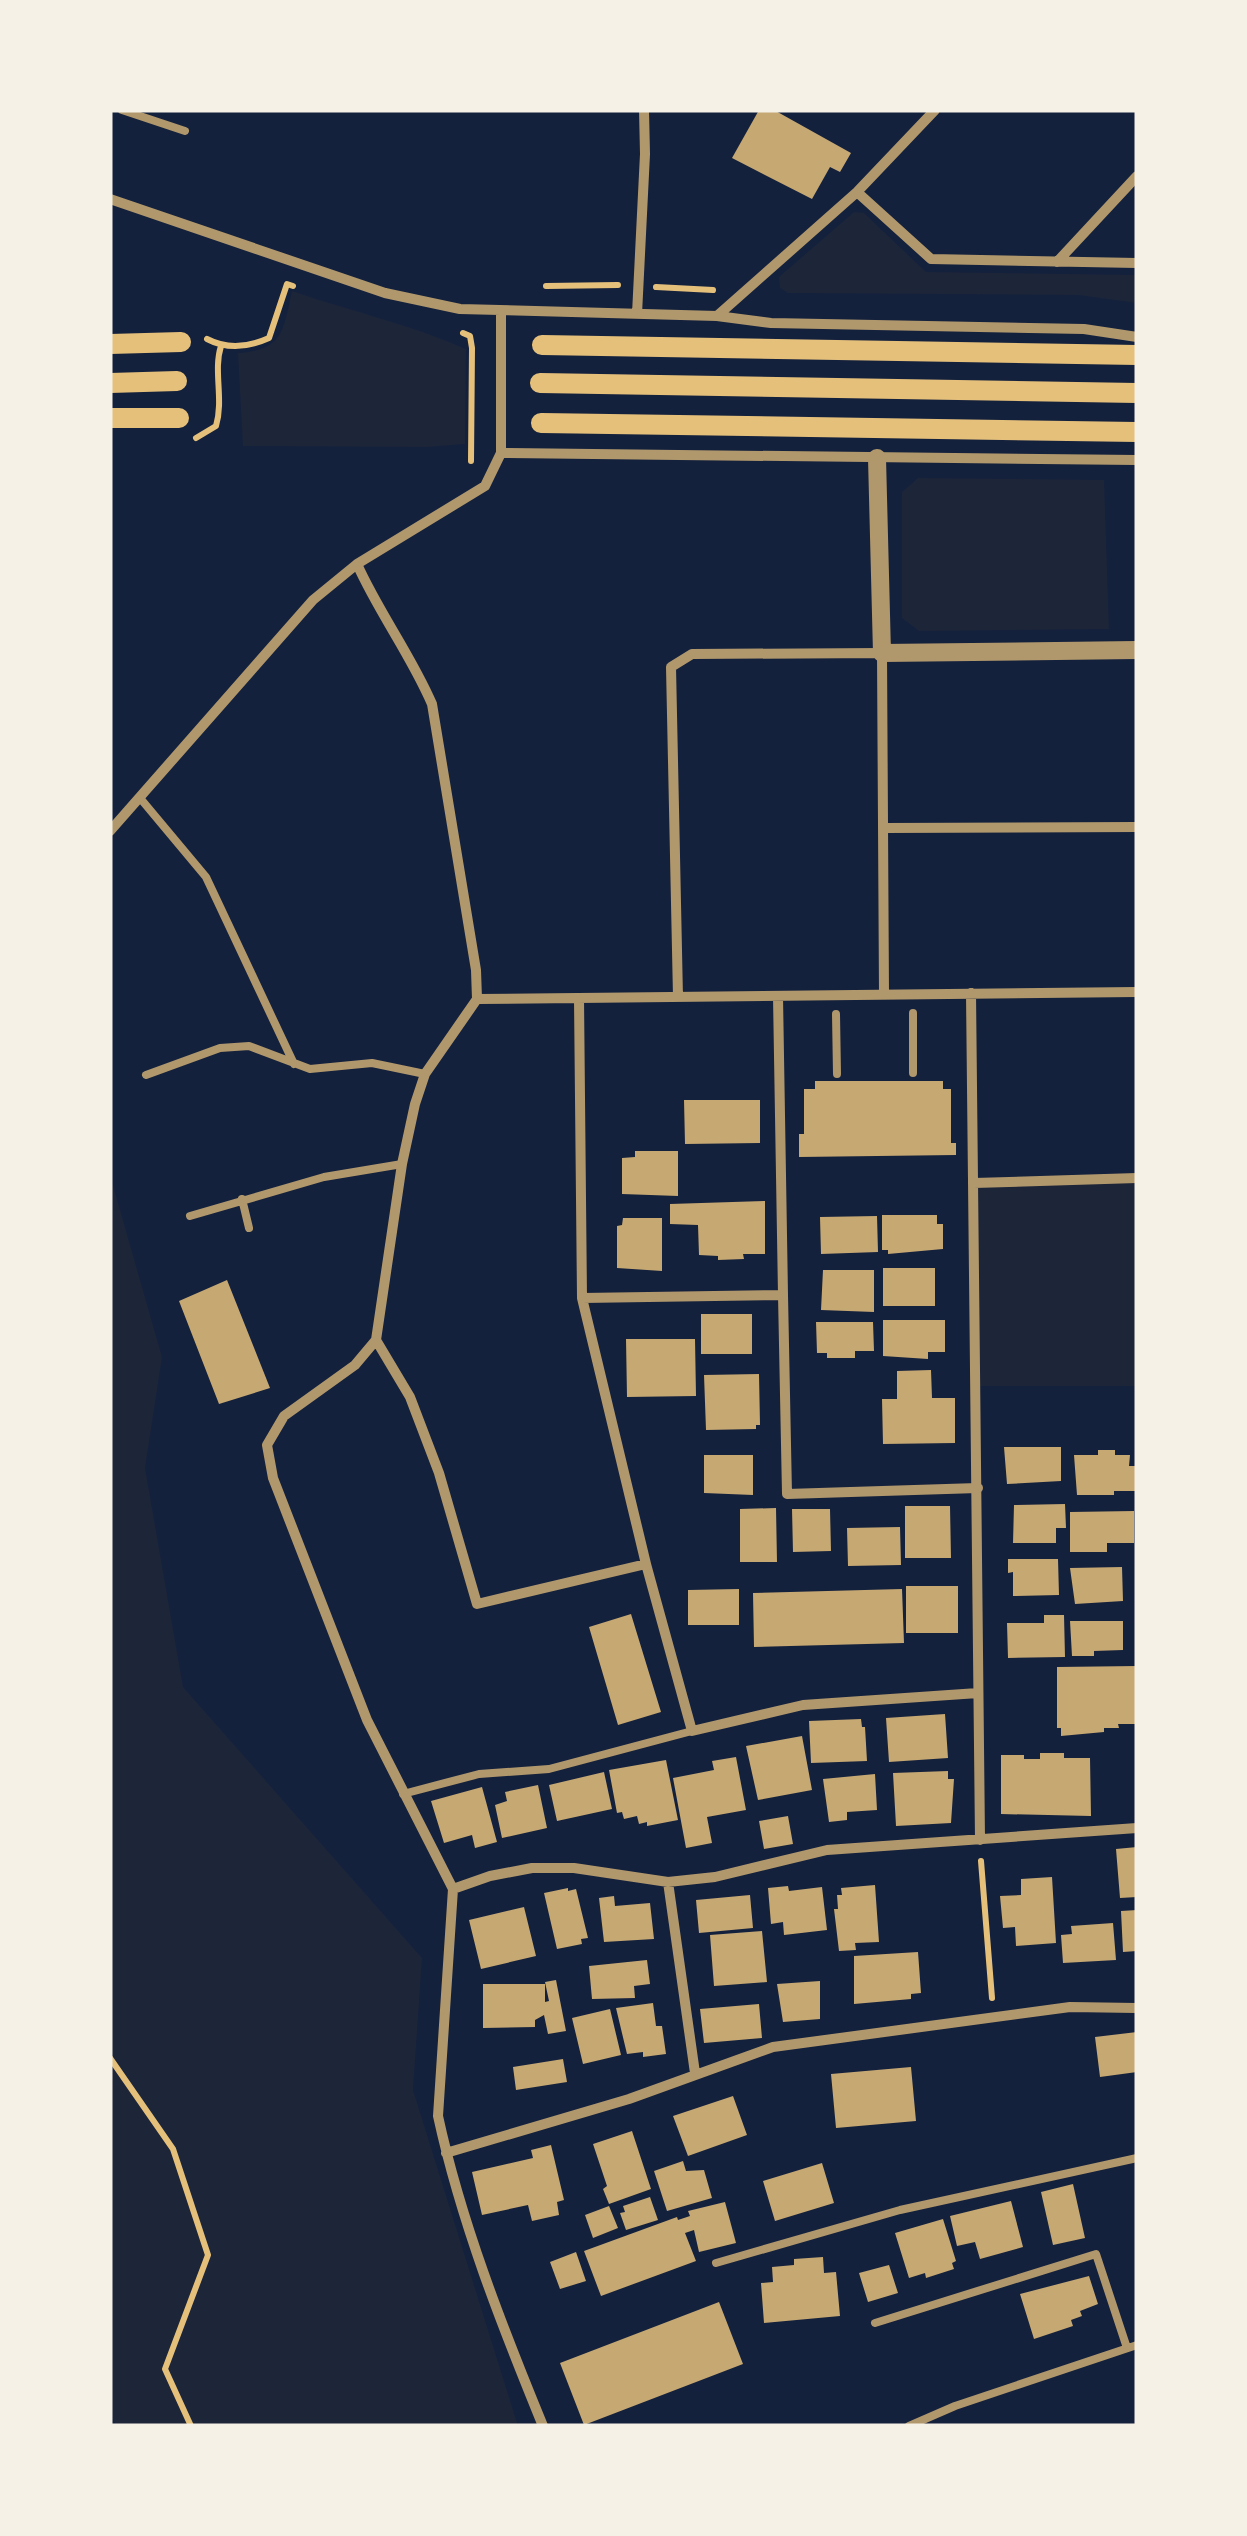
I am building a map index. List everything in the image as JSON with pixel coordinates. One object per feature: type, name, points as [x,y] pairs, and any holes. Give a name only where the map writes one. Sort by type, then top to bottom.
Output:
[{"type":"main road","points":[[110,344],[190,338]]},
{"type":"main road","points":[[542,344],[1137,355]]},
{"type":"main road","points":[[110,383],[177,380]]},
{"type":"main road","points":[[540,383],[1137,393]]},
{"type":"main road","points":[[110,418],[179,418]]},
{"type":"main road","points":[[541,423],[1137,432]]},
{"type":"street","points":[[637,314],[644,110]]},
{"type":"street","points":[[716,316],[856,192],[935,110]]},
{"type":"street","points":[[1056,262],[1137,176]]},
{"type":"street","points":[[856,192],[931,259],[1137,263]]},
{"type":"street","points":[[110,198],[385,293],[460,309],[716,316],[771,323],[1084,329],[1137,337]]},
{"type":"street","points":[[110,831],[313,600],[357,564],[485,486],[501,453],[502,311]]},
{"type":"street","points":[[501,453],[1137,460]]},
{"type":"street","points":[[877,458],[884,995]]},
{"type":"street","points":[[357,564],[432,704],[465,894],[477,999],[425,1074],[402,1164],[376,1340],[355,1364],[284,1416],[267,1445],[273,1478],[360,1702],[452,1890],[438,2116],[446,2152],[517,2363],[543,2426]]},
{"type":"street","points":[[678,997],[670,666],[692,654],[1137,650]]},
{"type":"street","points":[[884,828],[1137,827]]},
{"type":"street","points":[[477,999],[1137,992]]},
{"type":"street","points":[[971,994],[980,1840]]},
{"type":"street","points":[[778,996],[787,1494],[978,1488]]},
{"type":"street","points":[[578,998],[582,1298],[646,1564],[692,1731],[803,1705],[978,1693]]},
{"type":"street","points":[[974,1182],[1137,1178]]},
{"type":"street","points":[[582,1298],[782,1296]]},
{"type":"street","points":[[376,1340],[410,1397],[428,1442],[477,1604],[646,1564]]},
{"type":"street","points":[[452,1890],[490,1876],[532,1868],[574,1868],[668,1882],[715,1877],[827,1850],[1137,1828]]},
{"type":"street","points":[[668,1882],[696,2074]]},
{"type":"street","points":[[446,2152],[629,2099],[773,2047],[1070,2007],[1137,2008]]},
{"type":"lane","points":[[122,110],[185,132]]},
{"type":"lane","points":[[140,798],[206,877],[294,1064]]},
{"type":"lane","points":[[913,1013],[913,1074]]},
{"type":"lane","points":[[836,1014],[837,1074]]},
{"type":"lane","points":[[146,1075],[220,1048],[250,1046],[310,1070],[372,1063],[425,1074]]},
{"type":"lane","points":[[190,1216],[324,1177],[402,1164]]},
{"type":"lane","points":[[242,1199],[249,1228]]},
{"type":"lane","points":[[404,1794],[480,1774],[549,1768],[692,1731]]},
{"type":"lane","points":[[716,2263],[900,2210],[1137,2158]]},
{"type":"lane","points":[[875,2323],[1096,2254],[1132,2346],[955,2406],[909,2426]]},
{"type":"path","points":[[190,338],[221,346],[263,340],[272,333],[288,284],[302,289]]},
{"type":"path","points":[[542,286],[638,286],[740,295]]},
{"type":"path","points":[[454,330],[470,336],[472,348],[470,470]]},
{"type":"path","points":[[980,1840],[993,2018]]},
{"type":"path","points":[[110,2058],[173,2149],[208,2255],[166,2369],[191,2426]]},
{"type":"shaded area","points":[[854,212],[864,213],[926,272],[1137,275],[1137,303],[1078,295],[788,293],[780,288],[779,277]]},
{"type":"shaded area","points":[[292,291],[466,349],[465,444],[243,446],[238,353],[265,348],[279,336]]},
{"type":"shaded area","points":[[918,478],[1104,480],[1109,629],[919,631],[902,618],[902,492]]},
{"type":"shaded area","points":[[110,1175],[162,1357],[145,1468],[183,1687],[422,1958],[413,2090],[518,2426],[117,2426],[110,2414]]},
{"type":"shaded area","points":[[1137,1178],[1137,1386],[977,1386],[974,1183]]},
{"type":"building","points":[[759,110],[774,110],[851,153],[840,172],[830,167],[812,199],[732,158]]},
{"type":"building","points":[[815,1081],[943,1081],[943,1089],[951,1089],[951,1143],[956,1143],[956,1155],[799,1157],[799,1134],[804,1134],[804,1089],[815,1089]]},
{"type":"building","points":[[684,1100],[760,1100],[760,1143],[685,1144]]},
{"type":"building","points":[[635,1151],[678,1151],[678,1196],[622,1194],[622,1158],[635,1157]]},
{"type":"building","points":[[765,1201],[765,1254],[718,1260],[718,1256],[699,1255],[698,1225],[670,1224],[670,1204]]},
{"type":"building","points":[[882,1215],[937,1215],[937,1224],[943,1224],[943,1249],[888,1254],[888,1250],[882,1250]]},
{"type":"building","points":[[877,1216],[878,1252],[821,1254],[820,1217]]},
{"type":"building","points":[[623,1218],[662,1218],[662,1271],[617,1268],[617,1226],[622,1225]]},
{"type":"building","points":[[883,1268],[935,1268],[935,1306],[883,1306]]},
{"type":"building","points":[[823,1270],[874,1270],[874,1312],[821,1310]]},
{"type":"building","points":[[227,1280],[270,1388],[219,1404],[179,1301]]},
{"type":"building","points":[[701,1314],[752,1314],[752,1354],[701,1354]]},
{"type":"building","points":[[883,1320],[945,1320],[945,1352],[928,1352],[928,1359],[883,1356]]},
{"type":"building","points":[[816,1322],[873,1322],[874,1351],[855,1351],[855,1358],[827,1358],[827,1353],[817,1353]]},
{"type":"building","points":[[626,1339],[695,1339],[696,1396],[627,1397]]},
{"type":"building","points":[[931,1370],[932,1398],[955,1398],[955,1443],[883,1444],[882,1399],[897,1399],[897,1371]]},
{"type":"building","points":[[759,1374],[760,1425],[756,1429],[706,1430],[704,1375]]},
{"type":"building","points":[[1004,1447],[1061,1447],[1061,1481],[1007,1484]]},
{"type":"building","points":[[1098,1450],[1130,1455],[1129,1466],[1135,1466],[1135,1491],[1077,1495],[1074,1455],[1098,1455]]},
{"type":"building","points":[[704,1455],[753,1455],[753,1495],[704,1493]]},
{"type":"building","points":[[1065,1504],[1066,1528],[1056,1528],[1056,1543],[1013,1543],[1014,1505]]},
{"type":"building","points":[[905,1506],[950,1506],[951,1558],[905,1558]]},
{"type":"building","points":[[776,1508],[777,1562],[740,1562],[740,1509]]},
{"type":"building","points":[[792,1509],[830,1509],[831,1551],[793,1552]]},
{"type":"building","points":[[1134,1511],[1134,1543],[1107,1543],[1107,1552],[1070,1552],[1070,1512]]},
{"type":"building","points":[[900,1527],[901,1565],[848,1566],[847,1528]]},
{"type":"building","points":[[1008,1559],[1058,1559],[1059,1595],[1013,1596],[1013,1572],[1008,1573]]},
{"type":"building","points":[[1122,1567],[1123,1601],[1075,1604],[1070,1568]]},
{"type":"building","points":[[906,1586],[958,1586],[958,1633],[906,1633]]},
{"type":"building","points":[[739,1589],[739,1625],[688,1625],[688,1590]]},
{"type":"building","points":[[902,1589],[904,1643],[754,1647],[753,1593]]},
{"type":"building","points":[[631,1614],[661,1712],[618,1725],[589,1627]]},
{"type":"building","points":[[1044,1615],[1064,1615],[1065,1657],[1008,1658],[1007,1623],[1044,1623]]},
{"type":"building","points":[[1070,1621],[1123,1621],[1123,1650],[1072,1656]]},
{"type":"building","points":[[1137,1666],[1137,1724],[1061,1736],[1061,1728],[1057,1728],[1057,1667]]},
{"type":"building","points":[[945,1714],[948,1758],[889,1762],[886,1718]]},
{"type":"building","points":[[861,1719],[867,1761],[811,1763],[809,1721]]},
{"type":"building","points":[[802,1736],[812,1790],[758,1800],[746,1746]]},
{"type":"building","points":[[1040,1753],[1090,1758],[1091,1816],[1001,1814],[1001,1755],[1040,1759]]},
{"type":"building","points":[[736,1757],[746,1810],[707,1817],[712,1843],[686,1848],[673,1778],[714,1770],[712,1761]]},
{"type":"building","points":[[666,1760],[678,1820],[647,1826],[647,1822],[639,1824],[637,1816],[624,1819],[622,1812],[617,1813],[609,1770]]},
{"type":"building","points":[[948,1771],[948,1779],[954,1779],[951,1823],[896,1826],[893,1773]]},
{"type":"building","points":[[604,1772],[612,1809],[557,1821],[549,1785]]},
{"type":"building","points":[[875,1774],[877,1810],[847,1812],[847,1820],[829,1822],[823,1779]]},
{"type":"building","points":[[538,1785],[547,1828],[502,1838],[495,1805],[507,1801],[505,1792]]},
{"type":"building","points":[[482,1787],[497,1842],[475,1848],[472,1835],[444,1843],[431,1801]]},
{"type":"building","points":[[788,1816],[793,1844],[764,1849],[759,1821]]},
{"type":"building","points":[[1137,1847],[1137,1897],[1120,1898],[1116,1849]]},
{"type":"building","points":[[1052,1877],[1056,1943],[1016,1946],[1015,1927],[1003,1928],[1000,1896],[1021,1895],[1021,1879]]},
{"type":"building","points":[[875,1885],[879,1942],[855,1943],[856,1950],[839,1951],[834,1909],[838,1909],[837,1895],[842,1895],[841,1888]]},
{"type":"building","points":[[788,1886],[789,1891],[822,1887],[827,1930],[784,1935],[783,1922],[771,1924],[768,1888]]},
{"type":"building","points":[[576,1889],[588,1938],[581,1939],[582,1944],[557,1949],[544,1893]]},
{"type":"building","points":[[750,1895],[753,1928],[699,1933],[696,1900]]},
{"type":"building","points":[[614,1896],[615,1906],[650,1903],[654,1939],[604,1942],[599,1898]]},
{"type":"building","points":[[524,1907],[536,1956],[481,1969],[469,1920]]},
{"type":"building","points":[[1137,1910],[1137,1951],[1123,1952],[1121,1911]]},
{"type":"building","points":[[1113,1923],[1116,1960],[1063,1963],[1061,1935],[1072,1934],[1071,1926]]},
{"type":"building","points":[[762,1931],[767,1982],[714,1986],[710,1935]]},
{"type":"building","points":[[918,1952],[921,1993],[911,1994],[911,1999],[854,2004],[854,1956]]},
{"type":"building","points":[[647,1960],[650,1984],[634,1986],[635,1998],[592,1999],[589,1966]]},
{"type":"building","points":[[556,1980],[566,2031],[548,2034],[544,2015],[535,2020],[535,2027],[483,2028],[483,1984],[545,1984],[545,2002],[549,2001],[545,1982]]},
{"type":"building","points":[[820,1981],[820,2019],[783,2022],[777,1984]]},
{"type":"building","points":[[653,2003],[656,2026],[662,2026],[666,2054],[627,2054],[616,2008]]},
{"type":"building","points":[[759,2004],[762,2038],[704,2043],[700,2009]]},
{"type":"building","points":[[610,2009],[621,2055],[583,2064],[572,2018]]},
{"type":"building","points":[[1137,2032],[1137,2072],[1100,2077],[1095,2037]]},
{"type":"building","points":[[563,2059],[567,2082],[516,2090],[513,2067]]},
{"type":"building","points":[[911,2067],[916,2121],[836,2128],[831,2074]]},
{"type":"building","points":[[733,2096],[747,2135],[688,2156],[673,2116]]},
{"type":"building","points":[[632,2131],[651,2189],[609,2204],[593,2144]]},
{"type":"building","points":[[551,2145],[564,2200],[557,2202],[559,2215],[532,2221],[528,2205],[482,2215],[472,2172],[533,2158],[531,2150]]},
{"type":"building","points":[[683,2161],[686,2171],[704,2170],[712,2198],[667,2211],[654,2171]]},
{"type":"building","points":[[822,2163],[834,2203],[775,2221],[763,2181]]},
{"type":"building","points":[[1073,2184],[1085,2238],[1053,2245],[1041,2192]]},
{"type":"building","points":[[650,2197],[658,2220],[626,2230],[620,2213],[625,2212],[623,2206]]},
{"type":"building","points":[[1011,2201],[1023,2247],[980,2259],[975,2242],[957,2246],[950,2216]]},
{"type":"building","points":[[725,2202],[736,2243],[699,2252],[694,2230],[685,2233],[696,2261],[601,2296],[584,2251],[677,2217],[678,2220],[690,2216],[688,2211]]},
{"type":"building","points":[[609,2206],[618,2228],[593,2238],[585,2215]]},
{"type":"building","points":[[943,2219],[956,2261],[952,2263],[954,2269],[926,2278],[925,2273],[909,2278],[895,2233]]},
{"type":"building","points":[[576,2252],[586,2281],[560,2289],[550,2262]]},
{"type":"building","points":[[823,2257],[824,2273],[836,2272],[840,2316],[764,2323],[761,2283],[773,2282],[772,2267],[794,2265],[794,2259]]},
{"type":"building","points":[[889,2265],[898,2293],[868,2302],[859,2273]]},
{"type":"building","points":[[1089,2276],[1098,2304],[1080,2311],[1082,2316],[1071,2320],[1073,2326],[1034,2339],[1020,2294]]},
{"type":"building","points":[[719,2302],[743,2364],[584,2425],[560,2363]]}]
